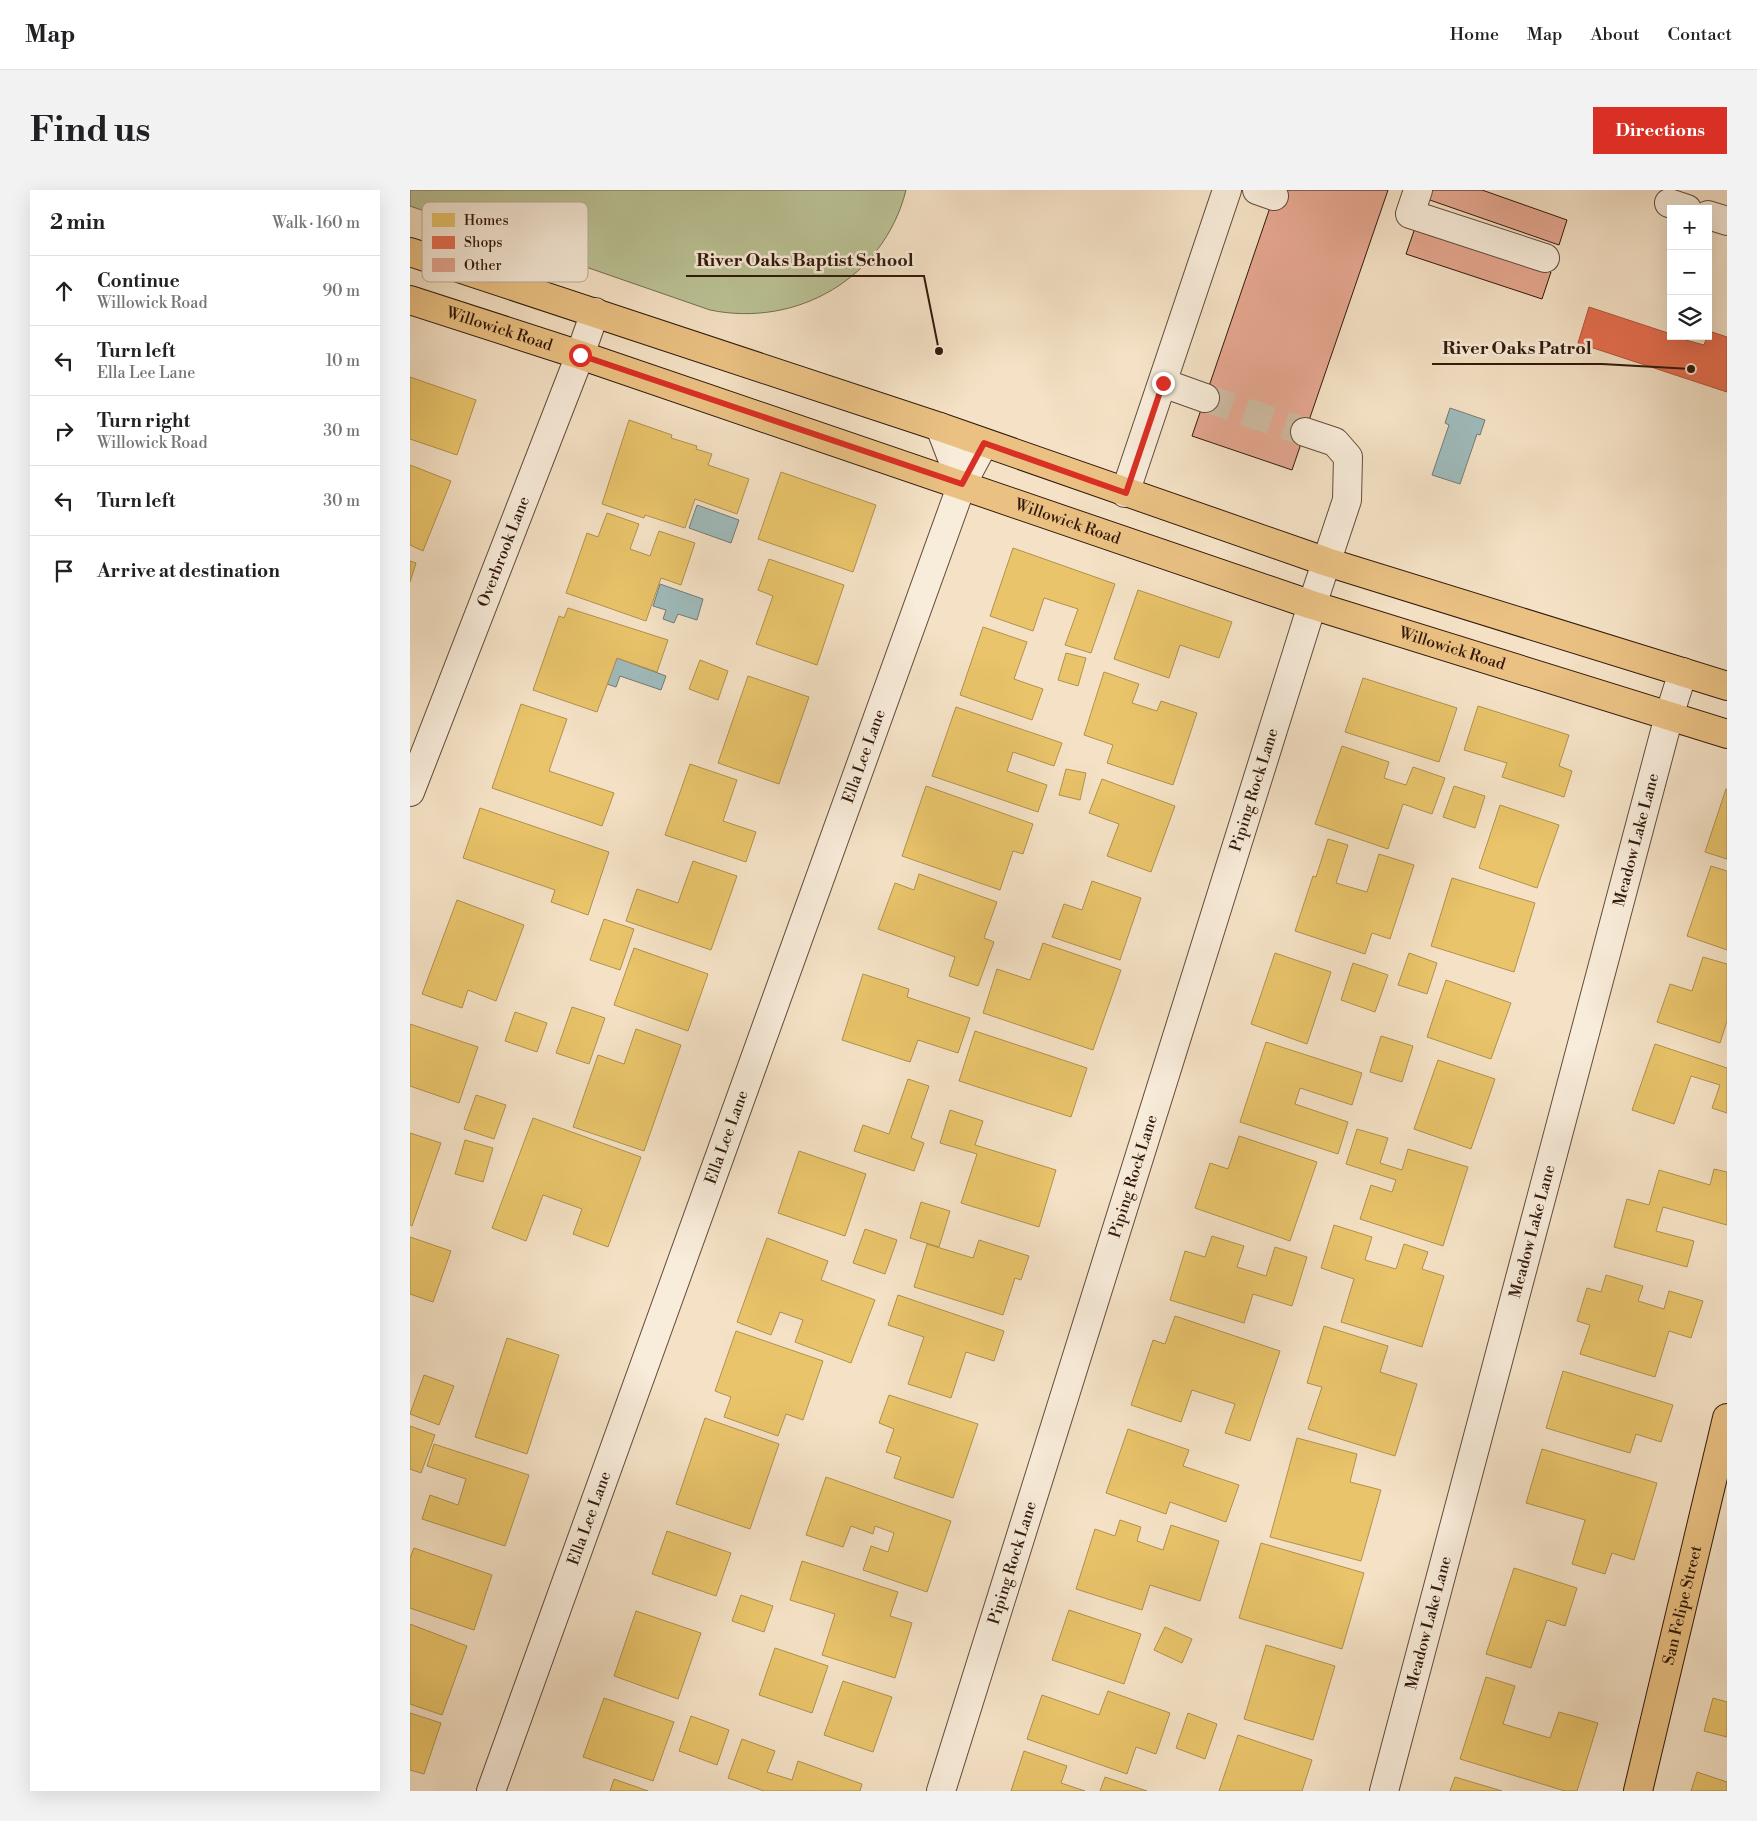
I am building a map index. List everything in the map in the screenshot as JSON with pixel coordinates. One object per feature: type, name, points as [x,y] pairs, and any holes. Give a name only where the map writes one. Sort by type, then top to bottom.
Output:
[{"type":"main road","points":[[410,252],[422,256]]},
{"type":"main road","points":[[502,282],[940,427],[1327,562],[1727,686]]},
{"type":"main road","name":"Willowick Road","points":[[410,300],[580,355],[962,484],[1312,605],[1727,734]]},
{"type":"main road","name":"San Felipe Street","points":[[1638,1791],[1727,1418]]},
{"type":"street","points":[[1126,493],[1227,190]]},
{"type":"street","points":[[1418,190],[1410,214],[1545,258]]},
{"type":"street","points":[[1712,216],[1727,221]]},
{"type":"street","name":"Overbrook Lane","points":[[410,792],[580,355],[594,312]]},
{"type":"street","points":[[1163,383],[1205,398]]},
{"type":"street","points":[[940,427],[962,484]]},
{"type":"street","name":"Piping Rock Lane","points":[[941,1791],[1312,605],[1347,500],[1348,457],[1335,442],[1305,432]]},
{"type":"street","name":"Ella Lee Lane","points":[[491,1791],[962,484],[984,443]]},
{"type":"street","name":"Meadow Lake Lane","points":[[1384,1791],[1669,716],[1683,672]]},
{"type":"green space","points":[[410,190],[906,190],[895,221],[878,248],[857,271],[832,290],[804,303],[774,311],[742,314],[710,310],[588,268],[588,202],[422,202],[422,210],[410,206]]},
{"type":"water","points":[[1450,408],[1485,420],[1480,435],[1477,434],[1460,484],[1432,475],[1449,425],[1445,423]]},
{"type":"water","points":[[697,505],[739,520],[731,543],[689,528]]},
{"type":"water","points":[[660,584],[703,599],[697,620],[678,614],[674,623],[663,619],[666,610],[653,606]]},
{"type":"water","points":[[617,658],[666,676],[661,690],[620,676],[616,687],[607,684]]},
{"type":"building: Homes","points":[[410,377],[476,400],[457,455],[410,439]]},
{"type":"building: Homes","points":[[629,420],[672,435],[671,438],[697,446],[696,449],[712,454],[708,465],[749,479],[737,514],[695,499],[685,528],[645,515],[644,518],[602,504]]},
{"type":"building: Homes","points":[[410,465],[451,481],[423,551],[410,545]]},
{"type":"building: Homes","points":[[781,472],[876,505],[853,572],[758,539]]},
{"type":"building: Homes","points":[[607,513],[639,524],[630,549],[650,556],[659,531],[695,543],[681,585],[661,578],[646,621],[566,593],[587,533],[598,537]]},
{"type":"building: Homes","points":[[1013,548],[1115,584],[1091,653],[1065,645],[1078,609],[1044,598],[1033,631],[990,616]]},
{"type":"building: Homes","points":[[769,559],[844,585],[817,665],[756,644],[773,596],[758,590]]},
{"type":"building: Homes","points":[[410,561],[416,563],[410,582]]},
{"type":"building: Homes","points":[[1138,590],[1232,622],[1219,658],[1180,645],[1169,678],[1114,659]]},
{"type":"building: Homes","points":[[568,608],[668,640],[657,672],[617,658],[597,712],[533,690],[559,616],[564,618]]},
{"type":"building: Homes","points":[[983,627],[1027,642],[1014,679],[1043,689],[1032,720],[960,695]]},
{"type":"building: Homes","points":[[1066,653],[1086,658],[1078,686],[1058,680]]},
{"type":"building: Homes","points":[[700,660],[728,671],[718,700],[689,689]]},
{"type":"building: Homes","points":[[1104,672],[1139,684],[1132,703],[1157,711],[1161,701],[1197,713],[1173,785],[1107,763],[1113,745],[1084,735]]},
{"type":"building: Homes","points":[[748,676],[809,697],[779,784],[718,763]]},
{"type":"building: Homes","points":[[1363,678],[1457,708],[1439,762],[1345,732]]},
{"type":"building: Homes","points":[[521,704],[567,719],[549,771],[614,793],[602,826],[492,788]]},
{"type":"building: Homes","points":[[1478,706],[1569,735],[1559,766],[1572,771],[1564,797],[1502,777],[1507,763],[1464,750]]},
{"type":"building: Homes","points":[[956,707],[1062,743],[1054,766],[1013,752],[1007,771],[1047,785],[1038,812],[932,776]]},
{"type":"building: Homes","points":[[1342,746],[1389,762],[1384,778],[1406,785],[1413,767],[1445,778],[1432,814],[1403,804],[1388,849],[1315,824]]},
{"type":"building: Homes","points":[[690,764],[737,780],[723,821],[756,832],[746,862],[665,835]]},
{"type":"building: Homes","points":[[1066,769],[1086,773],[1080,800],[1059,795]]},
{"type":"building: Homes","points":[[1102,779],[1175,806],[1151,872],[1107,856],[1119,824],[1089,813]]},
{"type":"building: Homes","points":[[926,786],[1033,824],[1023,854],[1013,851],[1000,890],[902,856]]},
{"type":"building: Homes","points":[[1454,786],[1485,796],[1475,828],[1443,817]]},
{"type":"building: Homes","points":[[1727,789],[1727,859],[1705,852]]},
{"type":"building: Homes","points":[[1500,805],[1559,825],[1537,888],[1479,868]]},
{"type":"building: Homes","points":[[480,808],[609,852],[588,915],[551,902],[555,890],[463,858]]},
{"type":"building: Homes","points":[[1328,839],[1348,845],[1336,883],[1367,892],[1379,854],[1414,865],[1390,939],[1372,933],[1365,954],[1295,931],[1313,876],[1316,877]]},
{"type":"building: Homes","points":[[693,861],[737,876],[711,950],[626,921],[637,889],[678,903]]},
{"type":"building: Homes","points":[[1711,866],[1727,871],[1727,950],[1687,936]]},
{"type":"building: Homes","points":[[919,874],[997,902],[984,938],[994,942],[978,986],[949,976],[955,957],[878,929],[895,883],[914,890]]},
{"type":"building: Homes","points":[[1452,878],[1535,903],[1514,972],[1431,946]]},
{"type":"building: Homes","points":[[1092,881],[1141,898],[1120,960],[1052,937],[1064,904],[1082,910]]},
{"type":"building: Homes","points":[[457,900],[524,925],[496,1001],[468,990],[462,1008],[422,994]]},
{"type":"building: Homes","points":[[604,919],[634,929],[620,970],[590,960]]},
{"type":"building: Homes","points":[[1043,943],[1121,970],[1093,1050],[983,1013],[997,969],[1030,980]]},
{"type":"building: Homes","points":[[634,948],[708,974],[688,1031],[614,1005]]},
{"type":"building: Homes","points":[[1275,953],[1331,972],[1307,1044],[1251,1024]]},
{"type":"building: Homes","points":[[1409,953],[1437,963],[1427,994],[1398,985]]},
{"type":"building: Homes","points":[[1703,957],[1727,964],[1727,1021],[1720,1043],[1657,1022],[1670,984],[1692,991]]},
{"type":"building: Homes","points":[[1353,963],[1388,975],[1375,1012],[1341,1000]]},
{"type":"building: Homes","points":[[863,974],[909,989],[907,997],[970,1018],[958,1053],[918,1040],[910,1062],[842,1040]]},
{"type":"building: Homes","points":[[1446,980],[1511,1003],[1491,1059],[1427,1037]]},
{"type":"building: Homes","points":[[572,1007],[605,1018],[589,1064],[556,1053]]},
{"type":"building: Homes","points":[[515,1012],[547,1023],[537,1052],[505,1041]]},
{"type":"building: Homes","points":[[410,1024],[478,1047],[459,1103],[410,1086]]},
{"type":"building: Homes","points":[[636,1029],[681,1045],[644,1151],[573,1127],[598,1055],[624,1064]]},
{"type":"building: Homes","points":[[975,1031],[1087,1068],[1071,1117],[959,1081]]},
{"type":"building: Homes","points":[[1381,1036],[1413,1046],[1402,1082],[1370,1072]]},
{"type":"building: Homes","points":[[1266,1042],[1362,1073],[1352,1105],[1300,1088],[1295,1104],[1348,1122],[1338,1154],[1240,1122]]},
{"type":"building: Homes","points":[[1655,1044],[1727,1068],[1727,1113],[1712,1108],[1720,1085],[1691,1076],[1674,1124],[1632,1110]]},
{"type":"building: Homes","points":[[1438,1060],[1495,1079],[1471,1149],[1414,1129]]},
{"type":"building: Homes","points":[[908,1079],[929,1086],[911,1138],[924,1143],[914,1171],[854,1151],[863,1125],[889,1134]]},
{"type":"building: Homes","points":[[476,1095],[506,1105],[494,1139],[464,1129]]},
{"type":"building: Homes","points":[[950,1110],[983,1121],[975,1145],[1056,1170],[1039,1227],[961,1203],[977,1154],[940,1143]]},
{"type":"building: Homes","points":[[533,1118],[641,1157],[608,1247],[573,1234],[582,1209],[543,1195],[526,1241],[492,1228]]},
{"type":"building: Homes","points":[[1357,1129],[1388,1138],[1380,1163],[1402,1170],[1408,1149],[1468,1167],[1443,1246],[1360,1219],[1371,1185],[1392,1192],[1396,1180],[1346,1164]]},
{"type":"building: Homes","points":[[410,1133],[441,1143],[412,1226],[410,1225]]},
{"type":"building: Homes","points":[[1239,1136],[1317,1162],[1290,1241],[1195,1208],[1210,1163],[1228,1169]]},
{"type":"building: Homes","points":[[465,1140],[493,1148],[483,1182],[455,1174]]},
{"type":"building: Homes","points":[[799,1151],[866,1174],[845,1236],[778,1213]]},
{"type":"building: Homes","points":[[1714,1169],[1727,1172],[1727,1225],[1663,1207],[1656,1231],[1694,1241],[1687,1267],[1614,1247],[1627,1199],[1649,1205],[1659,1170],[1710,1185]]},
{"type":"building: Homes","points":[[921,1202],[950,1211],[939,1247],[910,1238]]},
{"type":"building: Homes","points":[[1334,1225],[1372,1237],[1365,1260],[1396,1269],[1404,1244],[1428,1252],[1422,1269],[1444,1276],[1422,1347],[1341,1322],[1354,1279],[1321,1268]]},
{"type":"building: Homes","points":[[865,1229],[897,1240],[885,1274],[853,1263]]},
{"type":"building: Homes","points":[[1212,1236],[1244,1246],[1237,1267],[1266,1276],[1275,1247],[1307,1257],[1292,1306],[1253,1294],[1244,1323],[1170,1300],[1185,1251],[1205,1257]]},
{"type":"building: Homes","points":[[410,1237],[451,1251],[433,1302],[410,1294]]},
{"type":"building: Homes","points":[[767,1238],[828,1261],[821,1280],[875,1300],[851,1363],[795,1342],[803,1320],[780,1312],[771,1335],[737,1322]]},
{"type":"building: Homes","points":[[979,1240],[1029,1256],[1021,1280],[1015,1278],[1003,1315],[914,1287],[927,1244],[973,1258]]},
{"type":"building: Homes","points":[[1606,1275],[1643,1286],[1638,1301],[1664,1309],[1669,1291],[1703,1301],[1691,1338],[1669,1331],[1655,1377],[1580,1354],[1590,1325],[1577,1321],[1587,1288],[1601,1292]]},
{"type":"building: Homes","points":[[898,1295],[1004,1331],[994,1361],[966,1352],[951,1398],[908,1384],[924,1337],[888,1325]]},
{"type":"building: Homes","points":[[1175,1316],[1280,1351],[1250,1441],[1225,1433],[1235,1404],[1192,1390],[1181,1422],[1131,1405],[1153,1340],[1165,1344]]},
{"type":"building: Homes","points":[[1324,1326],[1388,1346],[1380,1372],[1417,1384],[1395,1456],[1308,1429],[1322,1387],[1307,1383]]},
{"type":"building: Homes","points":[[736,1331],[823,1361],[803,1420],[786,1414],[778,1436],[724,1417],[731,1397],[715,1391]]},
{"type":"building: Homes","points":[[507,1338],[559,1355],[527,1454],[475,1437]]},
{"type":"building: Homes","points":[[1563,1371],[1673,1405],[1661,1442],[1636,1434],[1630,1453],[1546,1428]]},
{"type":"building: Homes","points":[[424,1375],[454,1386],[439,1425],[410,1414]]},
{"type":"building: Homes","points":[[889,1395],[978,1424],[953,1498],[894,1478],[901,1457],[886,1452],[894,1429],[879,1423]]},
{"type":"building: Homes","points":[[705,1418],[779,1444],[750,1529],[676,1504]]},
{"type":"building: Homes","points":[[410,1426],[435,1435],[421,1473],[410,1469]]},
{"type":"building: Homes","points":[[1128,1429],[1189,1450],[1183,1466],[1239,1485],[1226,1522],[1170,1502],[1166,1514],[1106,1493]]},
{"type":"building: Homes","points":[[1297,1438],[1357,1454],[1350,1482],[1381,1490],[1361,1561],[1270,1537]]},
{"type":"building: Homes","points":[[434,1444],[529,1475],[505,1546],[422,1519],[430,1495],[458,1505],[466,1479],[427,1466]]},
{"type":"building: Homes","points":[[1542,1449],[1657,1483],[1634,1560],[1612,1553],[1605,1574],[1572,1564],[1585,1520],[1526,1503]]},
{"type":"building: Homes","points":[[826,1477],[951,1521],[927,1592],[863,1570],[871,1546],[888,1552],[894,1533],[875,1526],[873,1534],[851,1526],[843,1547],[806,1535]]},
{"type":"building: Homes","points":[[1120,1520],[1141,1527],[1137,1541],[1163,1550],[1171,1525],[1219,1541],[1200,1601],[1150,1585],[1142,1610],[1076,1589],[1095,1529],[1115,1536]]},
{"type":"building: Homes","points":[[667,1531],[731,1553],[716,1596],[652,1574]]},
{"type":"building: Homes","points":[[1261,1543],[1364,1573],[1342,1649],[1239,1618]]},
{"type":"building: Homes","points":[[414,1548],[492,1575],[474,1630],[410,1608],[410,1558]]},
{"type":"building: Homes","points":[[802,1561],[898,1592],[890,1616],[912,1623],[895,1678],[822,1655],[835,1614],[790,1600]]},
{"type":"building: Homes","points":[[1514,1568],[1577,1588],[1565,1626],[1547,1620],[1531,1668],[1486,1654]]},
{"type":"building: Homes","points":[[741,1595],[773,1606],[764,1632],[732,1621]]},
{"type":"building: Homes","points":[[1069,1610],[1141,1634],[1124,1684],[1052,1660]]},
{"type":"building: Homes","points":[[636,1611],[701,1633],[678,1699],[614,1676]]},
{"type":"building: Homes","points":[[410,1624],[467,1646],[442,1715],[410,1704]]},
{"type":"building: Homes","points":[[1165,1627],[1192,1639],[1182,1663],[1154,1650]]},
{"type":"building: Homes","points":[[1266,1645],[1335,1666],[1313,1740],[1244,1719]]},
{"type":"building: Homes","points":[[775,1648],[828,1666],[812,1713],[759,1695]]},
{"type":"building: Homes","points":[[1486,1677],[1515,1686],[1503,1724],[1550,1738],[1559,1712],[1598,1723],[1577,1791],[1565,1791],[1460,1759]]},
{"type":"building: Homes","points":[[843,1681],[892,1697],[873,1752],[824,1735]]},
{"type":"building: Homes","points":[[1108,1691],[1170,1713],[1156,1754],[1136,1747],[1127,1774],[1027,1739],[1042,1695],[1099,1715]]},
{"type":"building: Homes","points":[[604,1698],[674,1722],[653,1781],[583,1757]]},
{"type":"building: Homes","points":[[1713,1698],[1727,1702],[1727,1737],[1704,1731]]},
{"type":"building: Homes","points":[[410,1713],[441,1723],[424,1774],[410,1770]]},
{"type":"building: Homes","points":[[1188,1713],[1217,1724],[1205,1759],[1176,1748]]},
{"type":"building: Homes","points":[[691,1716],[729,1730],[717,1765],[679,1751]]},
{"type":"building: Homes","points":[[1238,1735],[1312,1760],[1302,1791],[1219,1791]]},
{"type":"building: Homes","points":[[742,1739],[775,1751],[767,1772],[792,1780],[798,1761],[862,1784],[860,1791],[764,1791],[728,1778]]},
{"type":"building: Homes","points":[[1024,1751],[1067,1766],[1061,1783],[1085,1791],[1011,1791]]},
{"type":"building: Homes","points":[[1697,1772],[1727,1782],[1727,1791],[1691,1791]]},
{"type":"building: Homes","points":[[1105,1777],[1147,1791],[1100,1791]]},
{"type":"building: Homes","points":[[1455,1777],[1502,1791],[1450,1791]]},
{"type":"building: Homes","points":[[614,1779],[648,1791],[610,1791]]},
{"type":"building: Shops","points":[[1589,307],[1667,333],[1667,340],[1686,340],[1704,345],[1706,340],[1712,340],[1712,332],[1727,337],[1727,392],[1578,343]]},
{"type":"building: Other","points":[[1276,190],[1388,190],[1292,470],[1192,436]]},
{"type":"building: Other","points":[[1427,190],[1482,190],[1567,220],[1559,245],[1424,198]]},
{"type":"building: Other","points":[[1415,228],[1551,272],[1542,299],[1406,254]]},
{"type":"tunnel","points":[[1205,398],[1305,432]]},
{"type":"place","name":"River Oaks Baptist School","points":[[939,351]]},
{"type":"place","name":"River Oaks Patrol","points":[[1691,369]]},
{"type":"route","points":[[580,355],[962,484],[984,443],[1126,493],[1163,383]]}]
